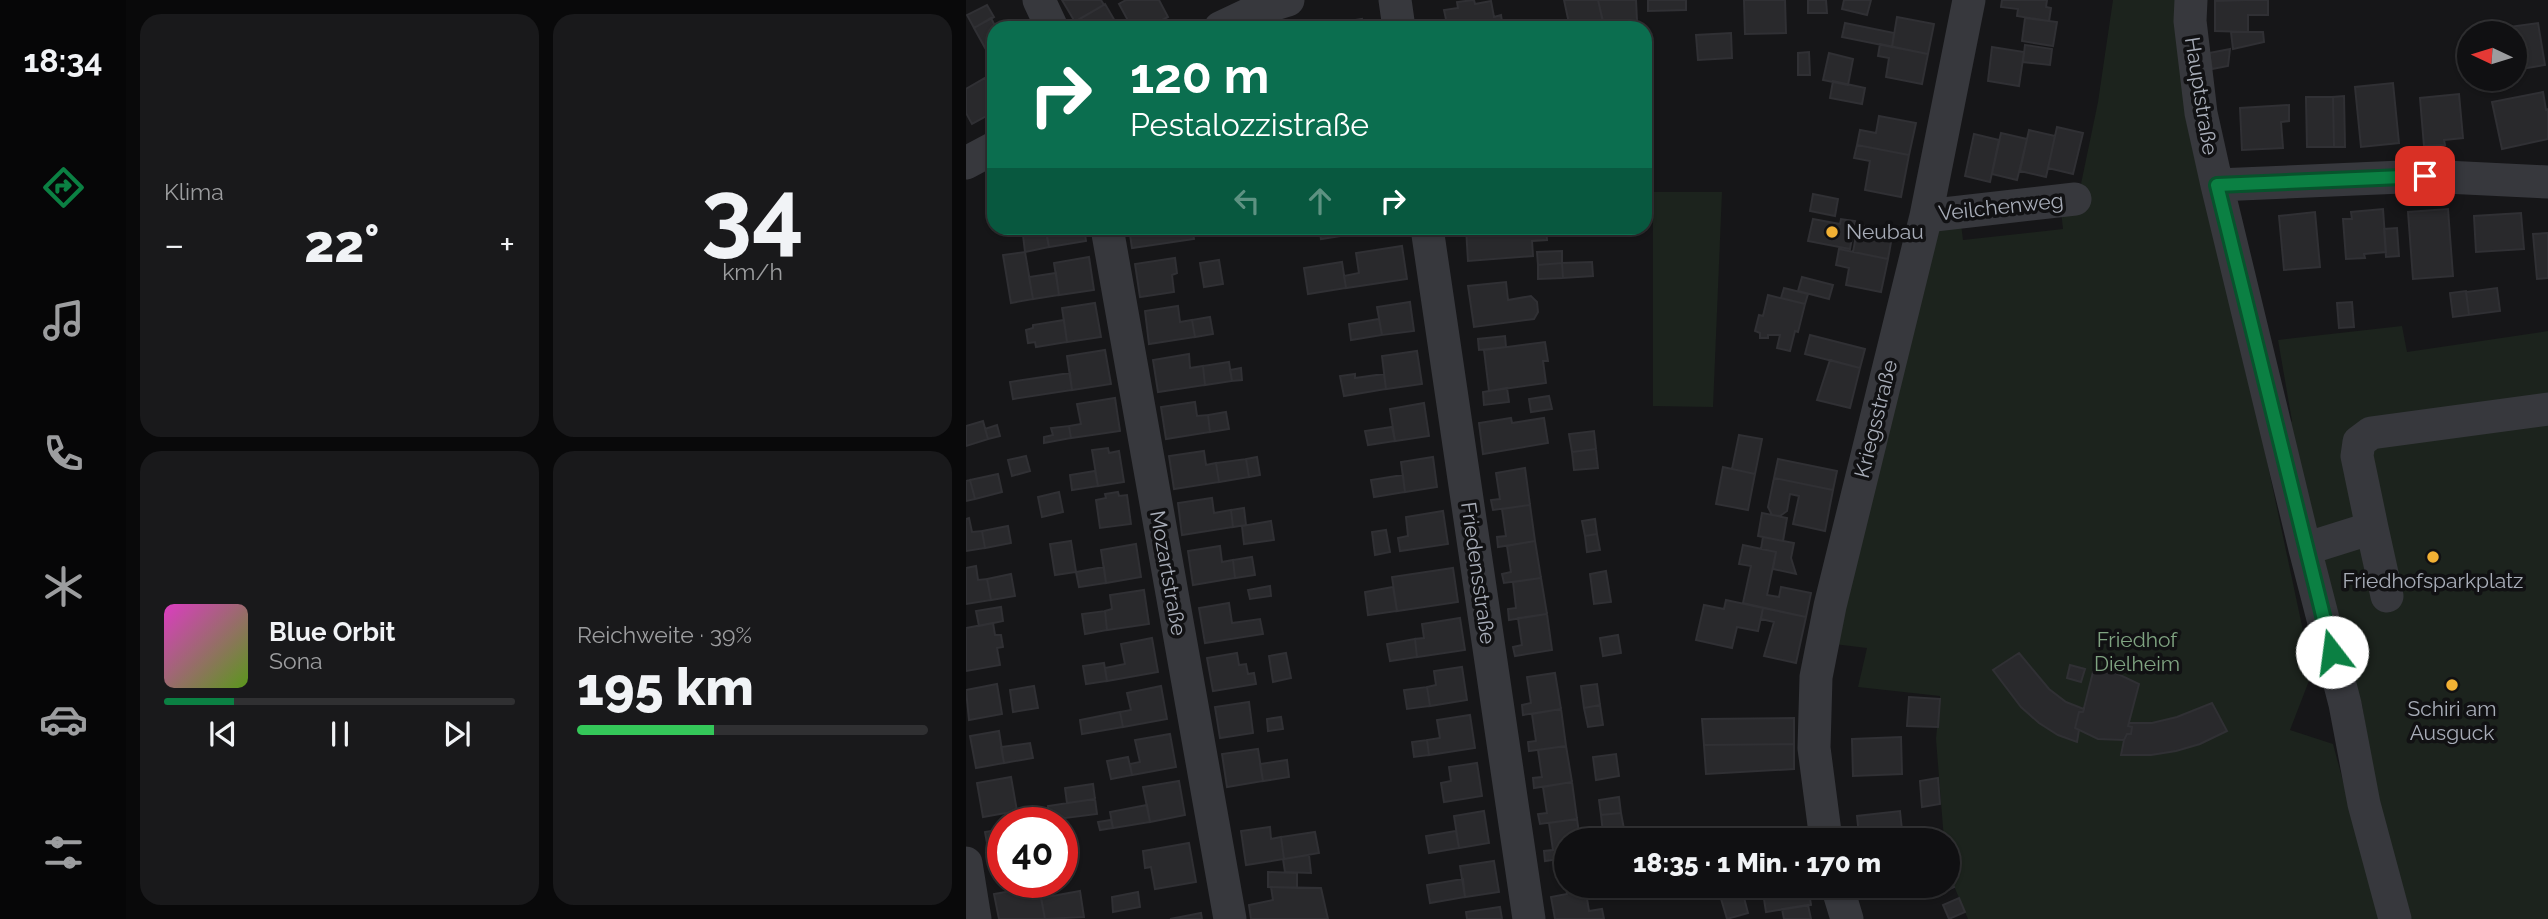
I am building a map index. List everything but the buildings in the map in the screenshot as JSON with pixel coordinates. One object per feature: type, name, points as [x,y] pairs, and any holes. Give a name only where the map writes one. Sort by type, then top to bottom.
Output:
[{"type":"street","points":[[1039,0],[1049,21]]},
{"type":"street","points":[[1235,21],[1262,8],[1289,0]]},
{"type":"street","points":[[1395,0],[1398,21]]},
{"type":"street","name":"Kriegsstraße","points":[[1824,828],[1814,748],[1816,677],[1830,606],[1926,216],[1969,0]]},
{"type":"street","name":"Hauptstraße","points":[[2192,0],[2190,21],[2201,113],[2305,549],[2345,704],[2364,804],[2395,919]]},
{"type":"street","points":[[966,163],[987,152]]},
{"type":"street","points":[[2217,185],[2425,176],[2548,182]]},
{"type":"street","name":"Veilchenweg","points":[[1926,216],[2075,199]]},
{"type":"street","name":"Mozartstraße","points":[[1108,235],[1230,919]]},
{"type":"street","name":"Friedensstraße","points":[[1428,235],[1529,919]]},
{"type":"street","points":[[2387,596],[2357,456],[2360,442],[2371,433],[2548,409]]},
{"type":"street","points":[[2305,549],[2372,528]]},
{"type":"street","points":[[966,863],[975,919]]},
{"type":"street","points":[[1841,898],[1847,919]]},
{"type":"green space","name":"Friedhof Dielheim","points":[[2113,0],[2183,0],[2233,301],[2312,673],[2290,730],[2333,744],[2380,919],[1968,919],[1959,898],[1960,828],[1943,828],[1936,739],[1940,696],[1858,687],[1867,648],[1834,644],[1939,226],[1961,224],[1963,240],[2063,229],[2061,211],[2076,208],[2098,102]]},
{"type":"green space","points":[[1653,192],[1722,192],[1713,407],[1653,406]]},
{"type":"green space","points":[[2402,326],[2407,352],[2548,331],[2548,919],[2408,919],[2382,826],[2362,705],[2277,436],[2292,421],[2278,340]]},
{"type":"place","name":"Neubau","points":[[1832,232]]},
{"type":"place","name":"Friedhofsparkplatz","points":[[2433,557]]},
{"type":"place","name":"Schiri am Ausguck","points":[[2452,685]]},
{"type":"route","points":[[2332,652],[2217,185],[2425,176]]}]
